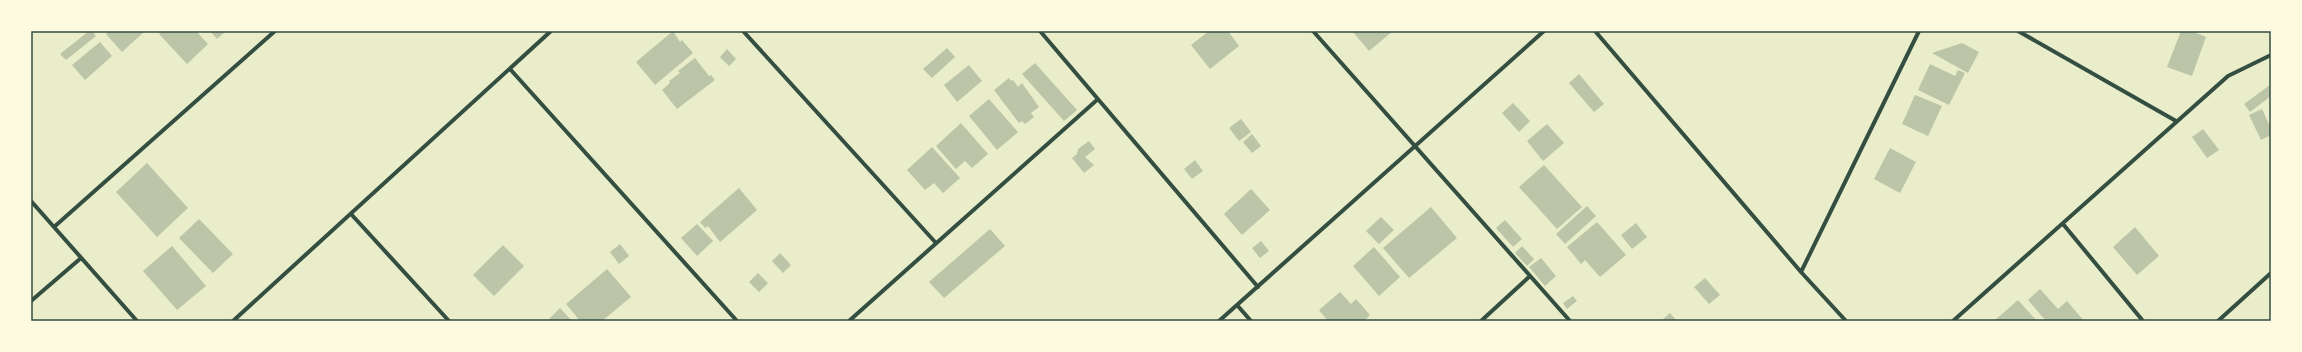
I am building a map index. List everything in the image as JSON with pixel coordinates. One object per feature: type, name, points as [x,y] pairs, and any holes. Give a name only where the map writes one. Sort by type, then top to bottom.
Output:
[{"type":"street","points":[[54,227],[275,31]]},
{"type":"street","points":[[233,321],[551,31]]},
{"type":"street","points":[[743,31],[936,243]]},
{"type":"street","points":[[1040,31],[1258,287]]},
{"type":"street","points":[[1313,31],[1570,321]]},
{"type":"street","points":[[1219,321],[1544,31]]},
{"type":"street","points":[[1595,31],[1801,272],[1846,321]]},
{"type":"street","points":[[1801,272],[1919,31]]},
{"type":"street","points":[[2018,31],[2176,121]]},
{"type":"street","points":[[1953,321],[2228,76],[2271,55]]},
{"type":"street","points":[[510,69],[737,321]]},
{"type":"street","points":[[849,321],[1098,99]]},
{"type":"street","points":[[31,201],[137,321]]},
{"type":"street","points":[[351,214],[449,321]]},
{"type":"street","points":[[2063,224],[2143,321]]},
{"type":"street","points":[[31,302],[81,258]]},
{"type":"street","points":[[2218,321],[2271,273]]},
{"type":"street","points":[[1480,321],[1530,276]]},
{"type":"street","points":[[1237,305],[1251,321]]},
{"type":"building","points":[[89,31],[92,31],[96,36],[66,60],[60,54]]},
{"type":"building","points":[[109,31],[145,31],[122,52],[106,34]]},
{"type":"building","points":[[162,31],[196,31],[208,44],[187,64],[159,34]]},
{"type":"building","points":[[210,31],[226,31],[217,39]]},
{"type":"building","points":[[673,31],[680,42],[682,40],[693,53],[655,85],[636,62]]},
{"type":"building","points":[[1209,31],[1228,31],[1239,46],[1210,69],[1191,45]]},
{"type":"building","points":[[1353,31],[1393,31],[1369,51],[1353,32]]},
{"type":"building","points":[[2181,31],[2191,31],[2206,37],[2192,76],[2167,67]]},
{"type":"building","points":[[100,42],[112,56],[85,80],[72,65]]},
{"type":"building","points":[[1962,43],[1979,52],[1968,73],[1932,53]]},
{"type":"building","points":[[947,48],[955,57],[932,78],[923,69]]},
{"type":"building","points":[[727,49],[736,59],[729,66],[720,57]]},
{"type":"building","points":[[695,58],[709,76],[711,75],[715,80],[677,109],[662,90],[670,83],[669,81],[680,73],[678,71]]},
{"type":"building","points":[[1035,63],[1077,110],[1064,121],[1022,74]]},
{"type":"building","points":[[1930,64],[1955,76],[1958,70],[1965,73],[1949,105],[1918,90]]},
{"type":"building","points":[[969,65],[982,81],[957,102],[944,85]]},
{"type":"building","points":[[1579,74],[1604,104],[1594,112],[1569,83]]},
{"type":"building","points":[[1009,78],[1011,81],[1013,80],[1018,87],[1022,83],[1039,107],[1031,113],[1034,117],[1025,124],[1022,121],[1019,123],[994,90]]},
{"type":"building","points":[[2270,85],[2271,96],[2250,112],[2244,104]]},
{"type":"building","points":[[1915,95],[1942,106],[1928,136],[1902,124]]},
{"type":"building","points":[[989,99],[1018,132],[997,150],[969,116]]},
{"type":"building","points":[[1513,103],[1530,121],[1519,132],[1502,113]]},
{"type":"building","points":[[2262,109],[2271,129],[2271,135],[2261,140],[2249,115]]},
{"type":"building","points":[[1241,119],[1251,132],[1239,141],[1229,128]]},
{"type":"building","points":[[961,123],[988,154],[972,168],[965,161],[956,169],[936,146]]},
{"type":"building","points":[[1547,124],[1564,143],[1543,161],[1527,141]]},
{"type":"building","points":[[2203,129],[2219,150],[2207,158],[2192,137]]},
{"type":"building","points":[[1252,134],[1261,146],[1252,153],[1243,142]]},
{"type":"building","points":[[1089,141],[1095,149],[1085,157],[1094,165],[1084,173],[1072,158],[1077,154],[1078,149]]},
{"type":"building","points":[[932,147],[960,178],[943,193],[934,183],[925,190],[907,170]]},
{"type":"building","points":[[1890,148],[1916,162],[1900,193],[1874,179]]},
{"type":"building","points":[[1195,160],[1203,171],[1192,179],[1184,169]]},
{"type":"building","points":[[147,163],[188,208],[157,237],[116,192]]},
{"type":"building","points":[[1544,165],[1582,207],[1557,229],[1519,187]]},
{"type":"building","points":[[739,188],[757,210],[720,242],[708,226],[705,228],[700,222]]},
{"type":"building","points":[[1251,189],[1270,210],[1242,235],[1224,214]]},
{"type":"building","points":[[1587,206],[1596,216],[1565,244],[1556,234]]},
{"type":"building","points":[[1431,207],[1457,238],[1409,278],[1383,248]]},
{"type":"building","points":[[1381,217],[1394,230],[1379,244],[1366,231]]},
{"type":"building","points":[[199,219],[233,254],[213,273],[179,238]]},
{"type":"building","points":[[1505,220],[1522,239],[1513,247],[1496,228]]},
{"type":"building","points":[[1597,222],[1626,255],[1600,277],[1585,260],[1581,264],[1567,247]]},
{"type":"building","points":[[1636,223],[1647,237],[1632,249],[1621,235]]},
{"type":"building","points":[[697,224],[713,241],[697,256],[681,238]]},
{"type":"building","points":[[2135,227],[2159,256],[2137,275],[2113,247]]},
{"type":"building","points":[[990,229],[1005,246],[944,298],[929,282]]},
{"type":"building","points":[[1261,241],[1269,251],[1260,258],[1252,248]]},
{"type":"building","points":[[620,244],[629,256],[619,264],[610,252]]},
{"type":"building","points":[[503,245],[524,266],[494,296],[473,275]]},
{"type":"building","points":[[172,246],[206,286],[177,310],[143,271]]},
{"type":"building","points":[[1522,246],[1534,259],[1527,266],[1515,253]]},
{"type":"building","points":[[1374,247],[1400,277],[1379,296],[1353,266]]},
{"type":"building","points":[[780,253],[791,265],[783,273],[772,261]]},
{"type":"building","points":[[1541,258],[1556,276],[1545,286],[1529,267]]},
{"type":"building","points":[[607,269],[631,297],[602,321],[580,321],[566,304]]},
{"type":"building","points":[[758,273],[768,283],[759,292],[749,282]]},
{"type":"building","points":[[1705,278],[1720,295],[1709,304],[1694,287]]},
{"type":"building","points":[[2040,289],[2058,309],[2067,301],[2084,321],[2046,321],[2028,300]]},
{"type":"building","points":[[1340,292],[1351,304],[1356,299],[1370,315],[1364,321],[1328,321],[1319,310]]},
{"type":"building","points":[[1573,296],[1577,301],[1567,309],[1563,303]]},
{"type":"building","points":[[2018,300],[2037,321],[1994,321]]},
{"type":"building","points":[[560,308],[572,321],[547,321]]},
{"type":"building","points":[[1670,313],[1677,321],[1661,321]]}]
